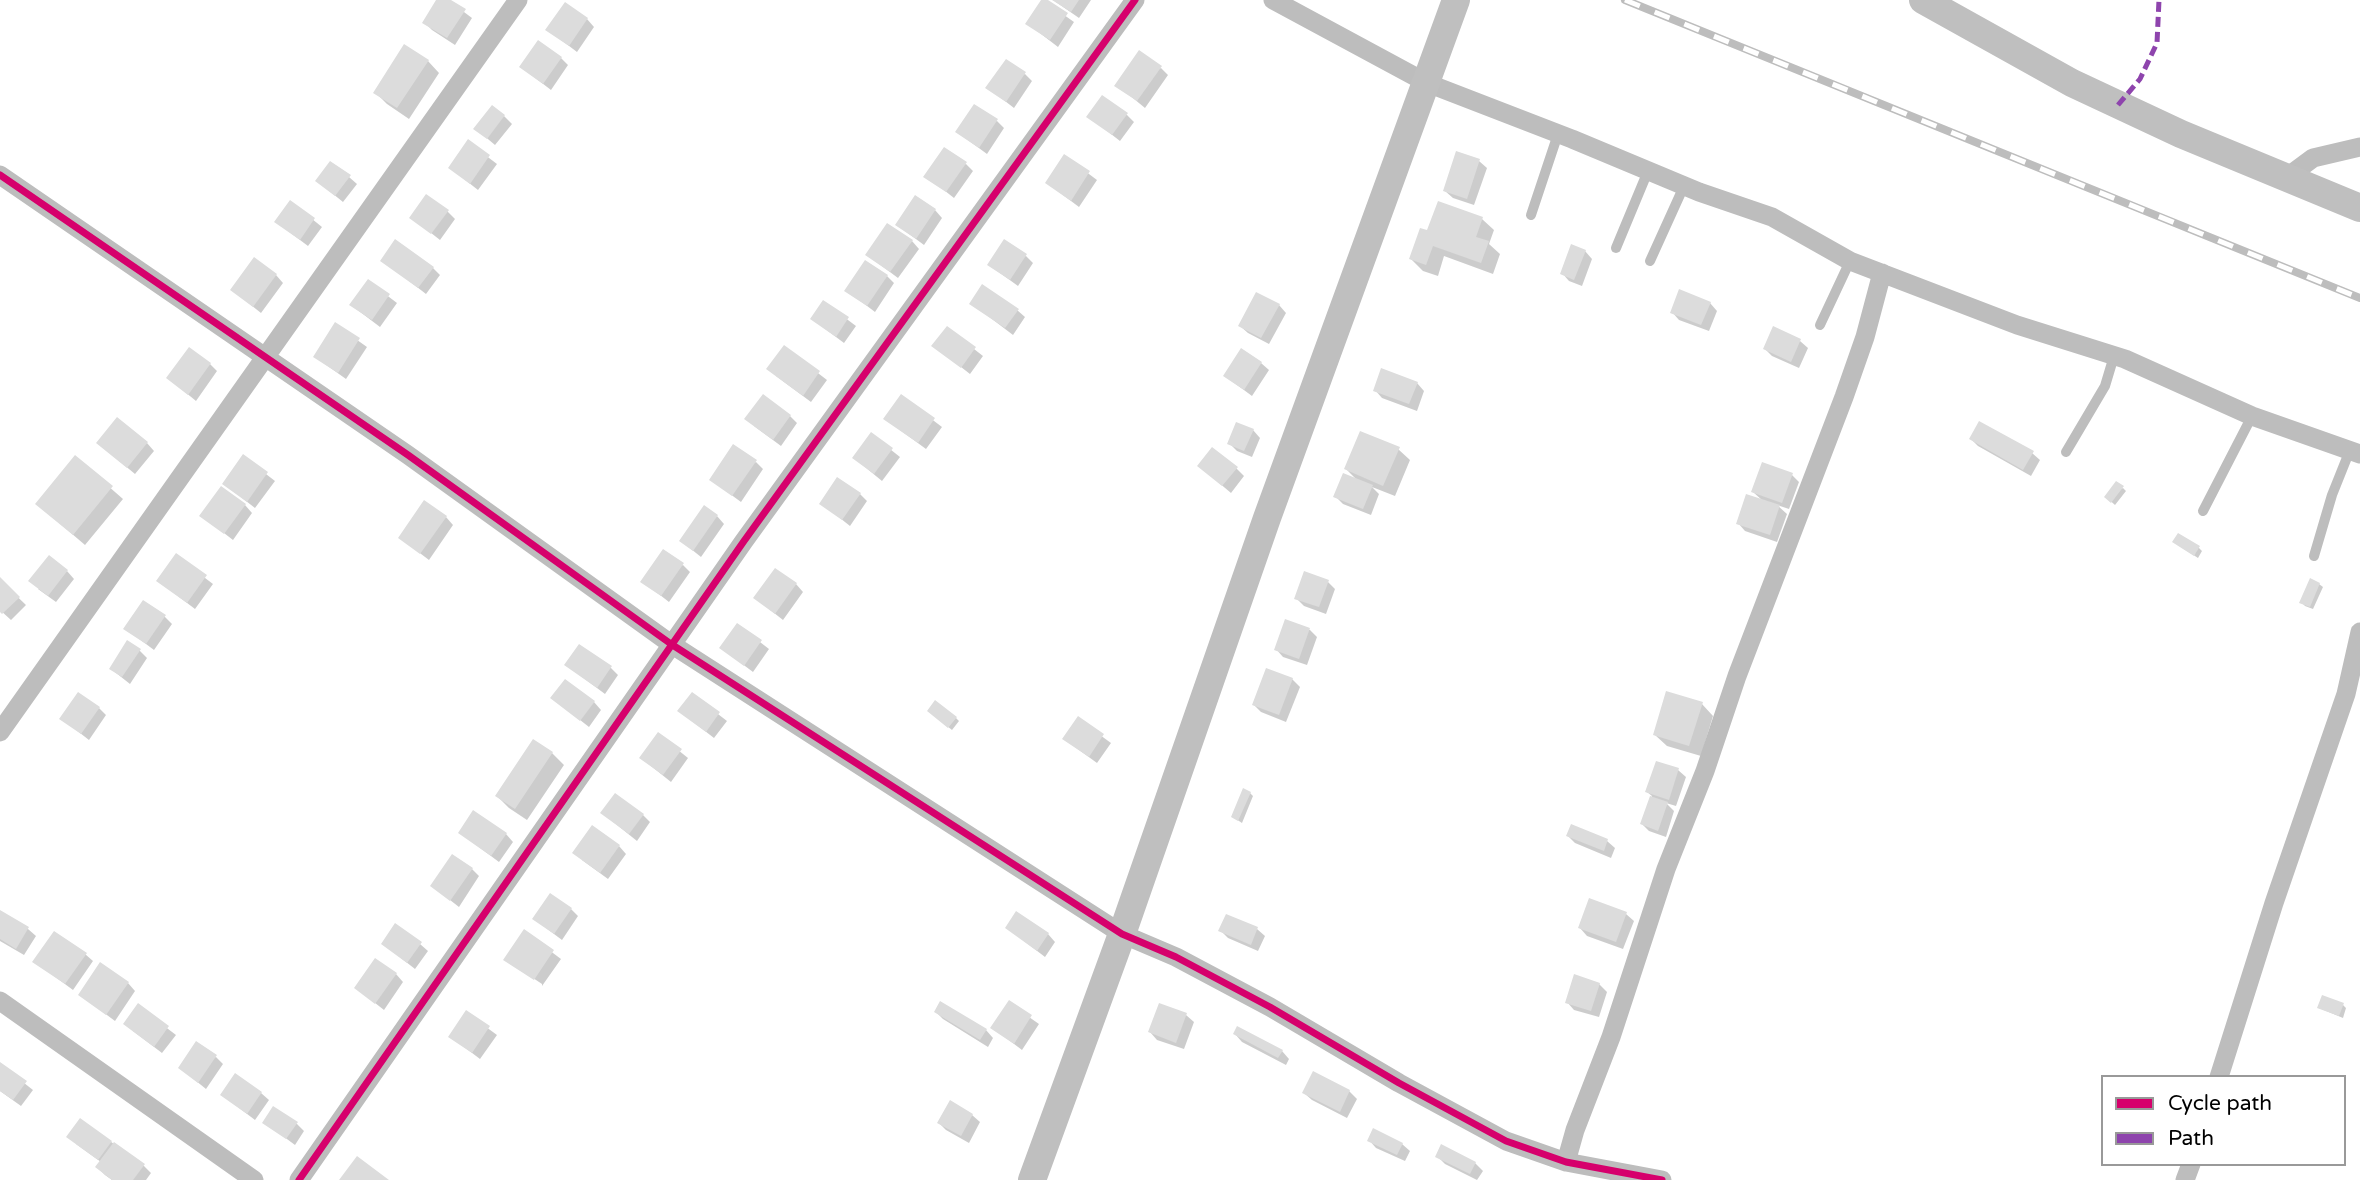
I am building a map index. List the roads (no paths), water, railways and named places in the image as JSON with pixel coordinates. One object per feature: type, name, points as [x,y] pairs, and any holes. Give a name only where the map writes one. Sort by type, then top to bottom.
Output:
[{"type":"street","points":[[0,732],[518,0]]},
{"type":"street","points":[[299,1180],[671,644],[1135,0]]},
{"type":"street","points":[[1273,0],[1427,83],[1684,186],[1772,216],[1850,261],[2017,325],[2114,356],[2252,416],[2355,452]]},
{"type":"street","points":[[1031,1180],[1122,934],[1267,518],[1456,0]]},
{"type":"street","points":[[1923,0],[2072,83],[2180,134],[2360,208]]},
{"type":"street","points":[[2287,178],[2313,158],[2360,147]]},
{"type":"street","points":[[0,175],[408,455],[671,644],[1122,934],[1176,957],[1270,1007],[1399,1083],[1506,1141],[1566,1162],[1622,1175],[1662,1180]]},
{"type":"street","points":[[1566,1162],[1575,1130],[1615,1025],[1667,869],[1705,771],[1737,676],[1844,397],[1865,337],[1882,273]]},
{"type":"street","points":[[2220,1075],[2274,904],[2346,694],[2360,632]]},
{"type":"street","points":[[0,1001],[254,1180]]},
{"type":"lane","points":[[1531,215],[1558,134]]},
{"type":"lane","points":[[1616,248],[1648,171]]},
{"type":"lane","points":[[1650,261],[1684,186]]},
{"type":"lane","points":[[1820,325],[1850,261]]},
{"type":"lane","points":[[2066,452],[2105,386],[2114,356]]},
{"type":"lane","points":[[2203,511],[2252,416]]},
{"type":"lane","points":[[2314,556],[2332,495],[2355,452]]},
{"type":"railway","points":[[1625,0],[2360,298]]}]
